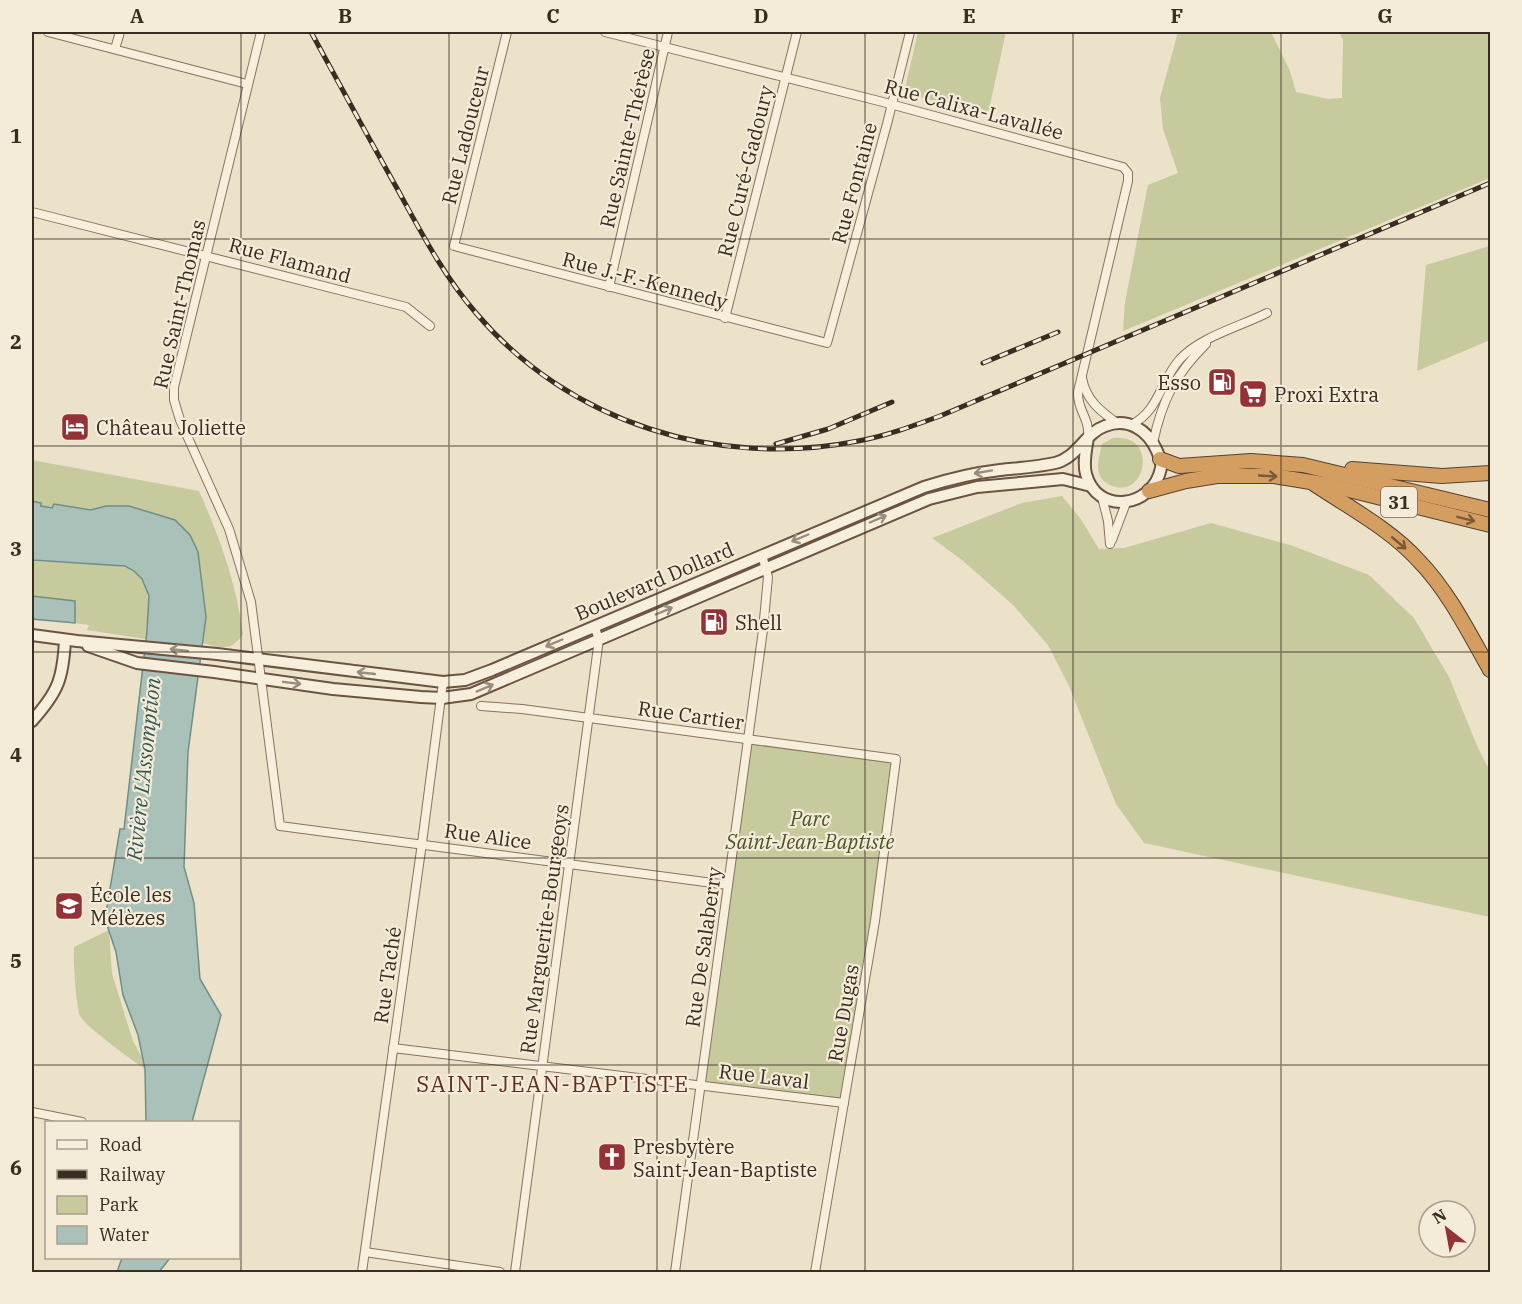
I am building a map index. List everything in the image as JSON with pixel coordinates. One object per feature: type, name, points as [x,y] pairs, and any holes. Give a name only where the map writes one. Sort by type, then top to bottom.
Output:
[{"type":"highway","name":"31","points":[[1160,459],[1179,466],[1251,460],[1314,466],[1491,510]]},
{"type":"highway","points":[[1314,466],[1442,477],[1491,473]]},
{"type":"highway","name":"31","points":[[1149,491],[1217,476],[1264,475],[1308,480],[1491,525]]},
{"type":"highway","points":[[1308,480],[1382,529],[1419,560],[1447,596],[1491,670]]},
{"type":"main road","points":[[1117,423],[1131,425],[1142,430],[1153,443],[1161,468],[1149,491],[1142,498],[1126,503],[1116,502],[1102,497],[1091,486],[1085,468],[1088,438],[1101,427],[1117,423]]},
{"type":"main road","name":"Boulevard Dollard","points":[[71,641],[217,654],[443,682],[465,680],[924,487],[980,473],[1058,462],[1071,456],[1088,438]]},
{"type":"main road","name":"Boulevard Dollard","points":[[71,641],[137,663],[333,688],[442,698],[471,694],[912,505],[958,491],[986,486],[1063,479],[1091,486]]},
{"type":"main road","points":[[32,635],[71,641],[58,685],[50,700],[32,721]]},
{"type":"street","points":[[48,32],[247,84]]},
{"type":"street","points":[[115,49],[120,32]]},
{"type":"street","name":"Rue Saint-Thomas","points":[[261,32],[174,387],[174,400],[180,420],[229,529],[251,602],[280,826]]},
{"type":"street","name":"Rue Ladouceur","points":[[454,246],[507,32]]},
{"type":"street","name":"Rue Calixa-Lavallée","points":[[605,32],[786,77],[1118,165],[1127,171],[1128,182],[1077,397],[1088,423],[1088,438]]},
{"type":"street","name":"Rue Sainte-Thérèse","points":[[609,287],[668,32]]},
{"type":"street","name":"Rue Curé-Gadoury","points":[[725,318],[797,32]]},
{"type":"street","name":"Rue Fontaine","points":[[827,343],[910,32]]},
{"type":"street","name":"Rue Flamand","points":[[32,212],[406,307],[429,326]]},
{"type":"street","name":"Rue J.-F.-Kennedy","points":[[454,246],[827,343]]},
{"type":"street","points":[[1131,425],[1152,409],[1165,382],[1181,358],[1195,347],[1267,314]]},
{"type":"street","points":[[1153,443],[1162,407],[1174,381],[1186,364],[1214,338]]},
{"type":"street","points":[[1082,376],[1091,401],[1117,423]]},
{"type":"street","points":[[1102,497],[1108,521],[1110,544],[1126,503]]},
{"type":"street","name":"Rue De Salaberry","points":[[675,1272],[764,619],[768,577],[762,555]]},
{"type":"street","name":"Rue Marguerite-Bourgeoys","points":[[515,1272],[599,639],[594,626]]},
{"type":"street","name":"Rue Taché","points":[[362,1272],[423,843],[443,682]]},
{"type":"street","name":"Rue Cartier","points":[[481,706],[522,709],[896,759]]},
{"type":"street","name":"Rue Dugas","points":[[815,1272],[875,921],[896,759]]},
{"type":"street","name":"Rue Alice","points":[[280,826],[423,843],[728,885]]},
{"type":"street","name":"Rue Laval","points":[[393,1048],[844,1103]]},
{"type":"street","points":[[32,1112],[77,1121]]},
{"type":"street","points":[[365,1252],[500,1272]]},
{"type":"green space","points":[[918,32],[1006,32],[988,114],[904,93]]},
{"type":"green space","points":[[1178,32],[1271,32],[1290,71],[1296,92],[1328,99],[1342,98],[1343,40],[1339,32],[1490,32],[1490,178],[1123,331],[1125,302],[1148,185],[1178,173],[1163,129],[1160,98]]},
{"type":"green space","points":[[1490,246],[1490,340],[1417,371],[1426,265]]},
{"type":"green space","points":[[1113,438],[1128,439],[1137,446],[1142,455],[1143,466],[1139,476],[1132,484],[1122,488],[1104,481],[1098,467],[1102,444]]},
{"type":"green space","points":[[32,460],[199,491],[232,579],[243,634],[239,640],[225,647],[203,643],[206,617],[198,552],[175,520],[129,506],[106,506],[91,510],[54,504],[53,508],[41,506],[41,503],[32,501]]},
{"type":"green space","points":[[1062,496],[1080,518],[1099,549],[1124,548],[1211,523],[1293,546],[1369,575],[1414,618],[1449,677],[1478,748],[1490,771],[1490,917],[1144,843],[1116,804],[1069,686],[1048,645],[1013,605],[962,560],[932,538],[1022,503]]},
{"type":"green space","points":[[32,561],[115,565],[138,575],[144,583],[149,603],[146,639],[87,630],[89,625],[75,623],[75,601],[32,596]]},
{"type":"green space","name":"Parc Saint-Jean-Baptiste","points":[[748,739],[896,759],[844,1103],[700,1085]]},
{"type":"green space","points":[[109,930],[112,974],[133,1041],[144,1061],[145,1069],[91,1028],[80,1016],[75,982],[74,947]]},
{"type":"water","name":"Rivière L'Assomption","points":[[32,501],[52,508],[54,504],[91,510],[106,506],[129,506],[175,520],[190,535],[198,552],[206,617],[188,752],[184,867],[194,903],[200,979],[221,1015],[192,1121],[146,1121],[145,1069],[138,1035],[123,995],[116,952],[105,919],[120,829],[124,829],[149,596],[142,579],[125,566],[32,560]]},
{"type":"water","points":[[32,596],[75,601],[75,623],[32,619]]},
{"type":"water","points":[[122,1259],[169,1259],[159,1272],[117,1272]]},
{"type":"railway","points":[[311,32],[432,250],[452,283],[476,313],[513,351],[555,383],[601,409],[649,429],[700,442],[752,448],[805,448],[858,441],[899,430],[940,416],[1490,183]]},
{"type":"railway","points":[[983,363],[1058,332]]},
{"type":"railway","points":[[776,444],[828,429],[892,402]]},
{"type":"place","name":"Esso","points":[[1222,382]]},
{"type":"place","name":"Proxi Extra","points":[[1253,394]]},
{"type":"place","name":"Château Joliette","points":[[75,427]]},
{"type":"place","name":"Shell","points":[[714,622]]},
{"type":"place","name":"École les Mélèzes","points":[[69,906]]},
{"type":"place","name":"Presbytère Saint-Jean-Baptiste","points":[[612,1157]]},
{"type":"district","name":"SAINT-JEAN-BAPTISTE","points":[[553,1083]]}]
